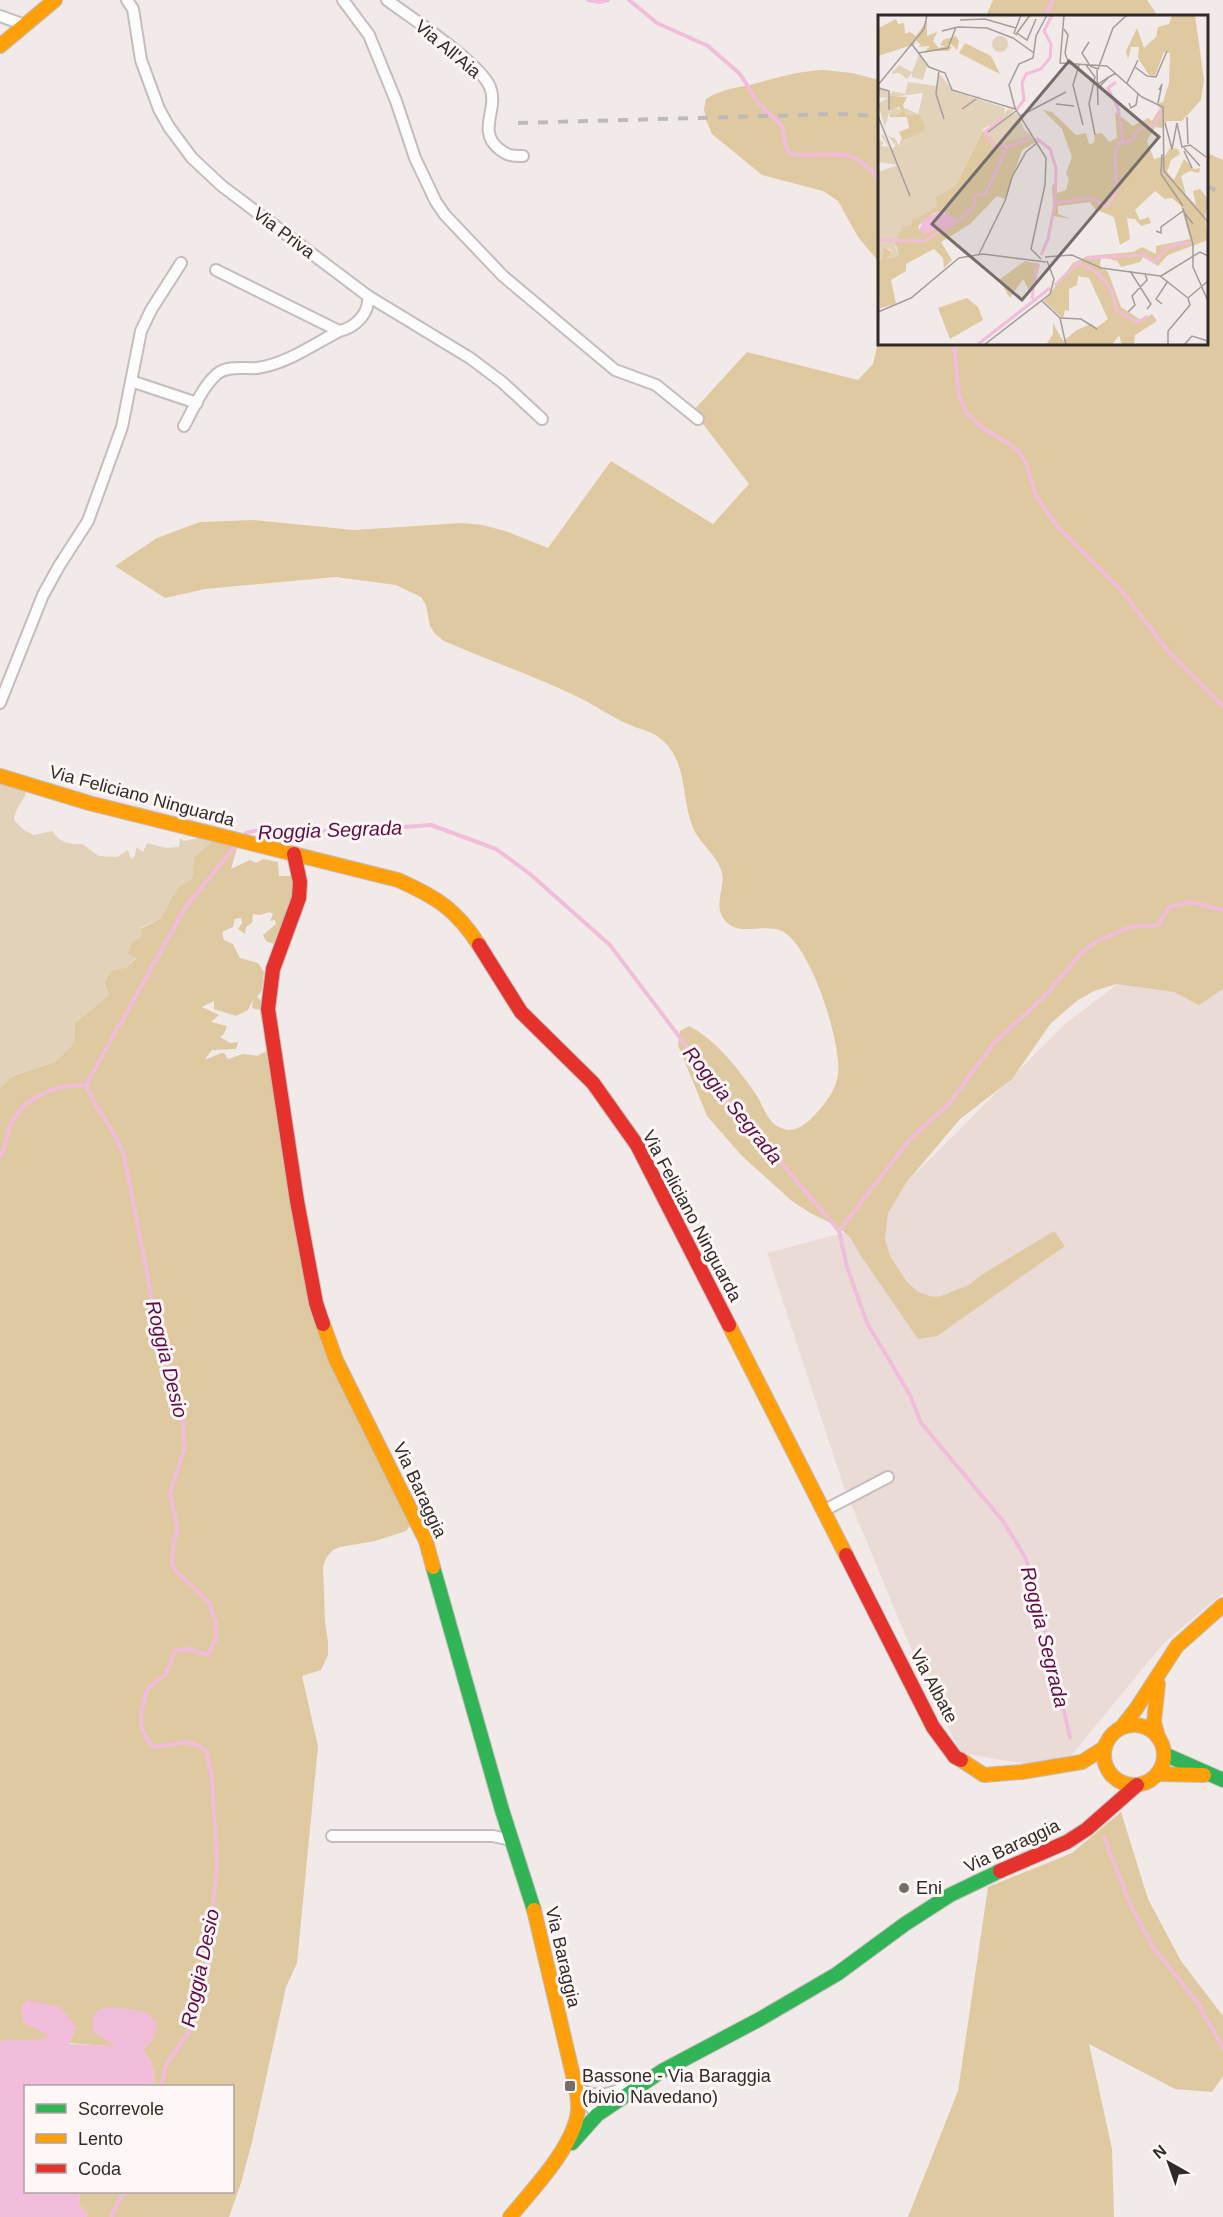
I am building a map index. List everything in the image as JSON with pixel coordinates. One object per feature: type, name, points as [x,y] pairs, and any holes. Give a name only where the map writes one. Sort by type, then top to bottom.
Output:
[{"type":"street","points":[[0,46],[55,0]]},
{"type":"street","name":"Via Priva","points":[[127,0],[133,9],[141,60],[159,109],[169,128],[192,158],[227,190],[368,296],[470,357],[543,419]]},
{"type":"street","points":[[343,0],[369,35],[396,100],[416,158],[436,202],[445,215],[503,276],[615,370],[656,385],[698,419]]},
{"type":"street","name":"Via All'Aia","points":[[387,0],[467,60],[480,74],[490,88],[492,104],[488,136],[490,142],[507,156],[523,156]]},
{"type":"street","points":[[0,16],[25,26]]},
{"type":"street","points":[[0,703],[43,595],[88,521],[122,428],[141,331],[151,310],[181,263]]},
{"type":"street","points":[[216,270],[339,331]]},
{"type":"street","points":[[184,426],[217,374],[228,369],[259,368],[287,359],[355,324],[361,318],[369,300],[368,296]]},
{"type":"street","points":[[131,381],[197,403]]},
{"type":"street","name":"Via Feliciano Ninguarda","points":[[0,776],[89,803],[398,880],[431,895],[465,923],[520,1012],[593,1083],[637,1145],[824,1511]]},
{"type":"street","name":"Via Baraggia","points":[[294,854],[300,882],[298,897],[294,915],[280,947],[268,985],[268,1010],[297,1201],[316,1303],[336,1360],[426,1541],[511,1840],[530,1895],[576,2088],[579,2113],[574,2129],[545,2172],[510,2217]]},
{"type":"street","points":[[824,1511],[888,1477]]},
{"type":"street","name":"Via Albate","points":[[824,1511],[933,1727],[956,1757],[984,1775],[1022,1772],[1082,1762],[1104,1748]]},
{"type":"street","points":[[1107,1812],[1114,1791],[1104,1748],[1108,1739],[1122,1727],[1145,1698],[1171,1653],[1182,1640],[1223,1605]]},
{"type":"street","points":[[1108,1771],[1118,1781],[1137,1785],[1157,1774],[1162,1765],[1164,1755],[1154,1722],[1155,1699],[1161,1672]]},
{"type":"street","points":[[1122,1727],[1142,1726],[1151,1730],[1158,1737]]},
{"type":"street","points":[[1164,1755],[1216,1778]]},
{"type":"street","name":"Via Albate","points":[[1082,1762],[1108,1771]]},
{"type":"street","points":[[1157,1774],[1216,1778]]},
{"type":"street","name":"Via Baraggia","points":[[545,2172],[597,2115],[659,2072],[760,2019],[837,1974],[905,1924],[950,1895],[1018,1862],[1067,1842],[1088,1829],[1137,1785]]},
{"type":"street","points":[[332,1836],[493,1836],[511,1840]]},
{"type":"street","points":[[576,2088],[591,2095],[608,2095],[659,2072]]},
{"type":"street","points":[[576,2088],[597,2115]]},
{"type":"shaded area","points":[[993,0],[1147,0],[1157,15],[986,15]]},
{"type":"shaded area","points":[[807,71],[852,73],[878,80],[878,261],[858,237],[838,201],[823,191],[762,175],[712,134],[706,120],[704,109],[706,99],[720,92]]},
{"type":"shaded area","points":[[1208,153],[1223,160],[1223,989],[1199,1005],[1174,992],[1117,984],[1094,991],[1078,1000],[1051,1023],[1012,1079],[960,1119],[906,1183],[888,1213],[885,1239],[890,1256],[907,1282],[918,1292],[933,1297],[941,1296],[969,1285],[1054,1231],[1065,1246],[937,1336],[918,1339],[850,1237],[837,1226],[792,1201],[742,1156],[707,1116],[678,1045],[680,1031],[689,1026],[726,1055],[755,1093],[772,1122],[787,1130],[802,1126],[825,1102],[837,1080],[838,1060],[830,1020],[814,975],[793,940],[782,931],[775,929],[735,928],[720,913],[723,878],[720,867],[693,828],[680,770],[670,749],[662,740],[565,691],[444,641],[435,634],[430,626],[426,605],[421,597],[396,585],[336,577],[205,589],[165,598],[115,566],[157,538],[200,522],[253,520],[354,530],[462,523],[483,525],[508,532],[548,548],[611,461],[713,524],[749,484],[693,411],[747,352],[858,380],[873,364],[878,343],[878,345],[1208,345]]},
{"type":"shaded area","points":[[0,782],[22,788],[26,793],[16,811],[14,820],[24,830],[34,835],[52,831],[61,840],[82,844],[99,856],[117,857],[128,850],[131,859],[135,856],[136,847],[143,852],[147,843],[166,848],[179,847],[180,838],[184,841],[205,837],[211,842],[194,857],[192,879],[178,887],[160,919],[140,928],[144,935],[127,954],[137,957],[125,968],[109,995],[75,1023],[74,1043],[55,1062],[13,1076],[0,1088]]},
{"type":"shaded area","points":[[225,840],[237,848],[231,869],[250,860],[256,863],[263,859],[278,862],[279,876],[291,876],[295,891],[274,944],[266,941],[263,935],[276,924],[275,920],[270,921],[273,914],[270,912],[260,915],[253,914],[252,923],[246,927],[245,934],[238,929],[242,923],[241,918],[235,919],[233,927],[222,932],[224,940],[233,944],[240,958],[258,963],[264,972],[262,990],[257,997],[262,1002],[260,1010],[252,1008],[253,1000],[248,1010],[236,1016],[214,1009],[214,1001],[202,1007],[219,1015],[211,1022],[227,1026],[220,1037],[230,1043],[238,1042],[236,1049],[212,1050],[205,1059],[221,1053],[224,1053],[228,1059],[243,1054],[257,1056],[265,1052],[285,1071],[313,1260],[332,1338],[418,1515],[406,1531],[375,1541],[333,1550],[326,1558],[323,1567],[328,1655],[321,1670],[302,1676],[318,1746],[297,1963],[286,1987],[252,2142],[229,2217],[86,2217],[88,2214],[79,2205],[80,2193],[234,2193],[234,2085],[152,2085],[155,2083],[153,2066],[143,2049],[153,2039],[118,2047],[69,2043],[76,2027],[39,2040],[3,2040],[0,2043],[0,1088],[13,1076],[55,1062],[74,1043],[75,1023],[109,995],[105,982],[111,971],[125,968],[137,958],[127,954],[132,943],[143,935],[140,929],[160,919],[178,887],[192,879],[194,857],[211,842]]},
{"type":"shaded area","points":[[1223,928],[1223,1593],[1163,1644],[1069,1758],[1026,1764],[961,1753],[924,1680],[844,1487],[767,1253],[861,1228],[1066,1023],[1177,939]]},
{"type":"shaded area","points":[[1121,1812],[1148,1899],[1181,1961],[1223,2016],[1223,2076],[1212,2092],[1175,2089],[1089,2044],[1112,2149],[1114,2217],[908,2217],[958,2091],[988,1887],[1072,1853]]},
{"type":"shaded area","points":[[27,2000],[60,2007],[76,2027],[69,2044],[116,2046],[94,2033],[94,2017],[101,2009],[113,2007],[143,2011],[157,2024],[153,2039],[143,2049],[153,2066],[155,2084],[153,2085],[24,2085],[24,2193],[80,2193],[79,2205],[88,2214],[86,2217],[0,2217],[0,2043],[3,2040],[38,2040],[49,2036],[23,2022],[21,2007]]},
{"type":"waterway","points":[[588,0],[600,2],[608,0]]},
{"type":"waterway","points":[[629,0],[657,23],[708,46],[740,74],[759,104],[782,126],[786,148],[790,154],[849,156],[859,161],[878,179]]},
{"type":"waterway","points":[[1046,15],[1052,0]]},
{"type":"waterway","points":[[954,345],[959,396],[968,415],[984,429],[1010,444],[1020,453],[1026,463],[1036,496],[1057,526],[1122,591],[1168,651],[1223,706]]},
{"type":"waterway","name":"Roggia Segrada","points":[[242,838],[246,833],[266,828],[336,832],[431,825],[496,849],[530,874],[610,945],[752,1133],[784,1166],[839,1231],[847,1267],[867,1323],[910,1395],[921,1423],[1003,1521],[1025,1557],[1033,1578],[1070,1737]]},
{"type":"waterway","name":"Roggia Segrada","points":[[86,1085],[185,908],[237,844]]},
{"type":"waterway","name":"Roggia Segrada","points":[[839,1231],[911,1138],[948,1105],[994,1043],[1044,997],[1083,951],[1094,943],[1130,927],[1158,925],[1169,907],[1190,902],[1223,910]]},
{"type":"waterway","name":"Roggia Desio","points":[[86,1085],[124,1155],[153,1305],[183,1417],[184,1450],[170,1493],[178,1532],[174,1540],[172,1563],[176,1571],[209,1602],[216,1624],[216,1640],[208,1655],[188,1649],[175,1651],[166,1674],[147,1689],[141,1713],[142,1729],[149,1743],[155,1747],[187,1742],[200,1746],[206,1751],[212,1776],[217,1865],[210,1937],[188,2033],[166,2065],[161,2085]]},
{"type":"waterway","name":"Roggia Segrada","points":[[0,1156],[9,1129],[21,1109],[40,1095],[62,1087],[86,1085]]},
{"type":"waterway","points":[[1104,1837],[1130,1904],[1153,1947],[1197,2002],[1223,2048]]},
{"type":"waterway","name":"Roggia Desio","points":[[111,2217],[123,2193]]},
{"type":"railway","points":[[518,123],[838,114],[878,116]]},
{"type":"railway","points":[[1208,187],[1223,193]]},
{"type":"traffic: fast","points":[[433,1567],[502,1810],[534,1910]]},
{"type":"traffic: fast","points":[[1164,1754],[1223,1780]]},
{"type":"traffic: fast","points":[[572,2143],[597,2115],[662,2071],[760,2019],[837,1974],[905,1924],[950,1895],[1000,1871]]},
{"type":"traffic: slow","points":[[0,46],[55,0]]},
{"type":"traffic: slow","points":[[0,776],[89,803],[398,880],[444,905],[462,922],[479,945]]},
{"type":"traffic: slow","points":[[323,1324],[336,1360],[426,1541],[433,1567]]},
{"type":"traffic: slow","points":[[729,1325],[846,1555]]},
{"type":"traffic: slow","points":[[1122,1727],[1177,1646],[1223,1605]]},
{"type":"traffic: slow","points":[[1158,1684],[1154,1722],[1158,1737]]},
{"type":"traffic: slow","points":[[1134,1725],[1151,1730],[1159,1738],[1164,1755],[1159,1772],[1151,1780],[1134,1785],[1117,1780],[1109,1772],[1104,1755],[1109,1738],[1117,1730],[1134,1725]]},
{"type":"traffic: slow","points":[[961,1760],[984,1775],[1022,1772],[1082,1762],[1104,1748]]},
{"type":"traffic: slow","points":[[1157,1774],[1204,1775]]},
{"type":"traffic: slow","points":[[510,2217],[561,2153],[575,2125],[578,2108],[576,2088],[534,1910]]},
{"type":"traffic: jam","points":[[294,854],[300,882],[299,898],[273,969],[268,1009],[297,1201],[316,1303],[323,1324]]},
{"type":"traffic: jam","points":[[479,945],[521,1012],[593,1083],[637,1145],[729,1325]]},
{"type":"traffic: jam","points":[[846,1555],[933,1727],[955,1757],[961,1760]]},
{"type":"traffic: jam","points":[[1000,1871],[1067,1842],[1087,1829],[1137,1785]]},
{"type":"place","name":"Eni","points":[[904,1888]]},
{"type":"place","name":"Bassone - Via Baraggia (bivio Navedano)","points":[[570,2086]]}]
